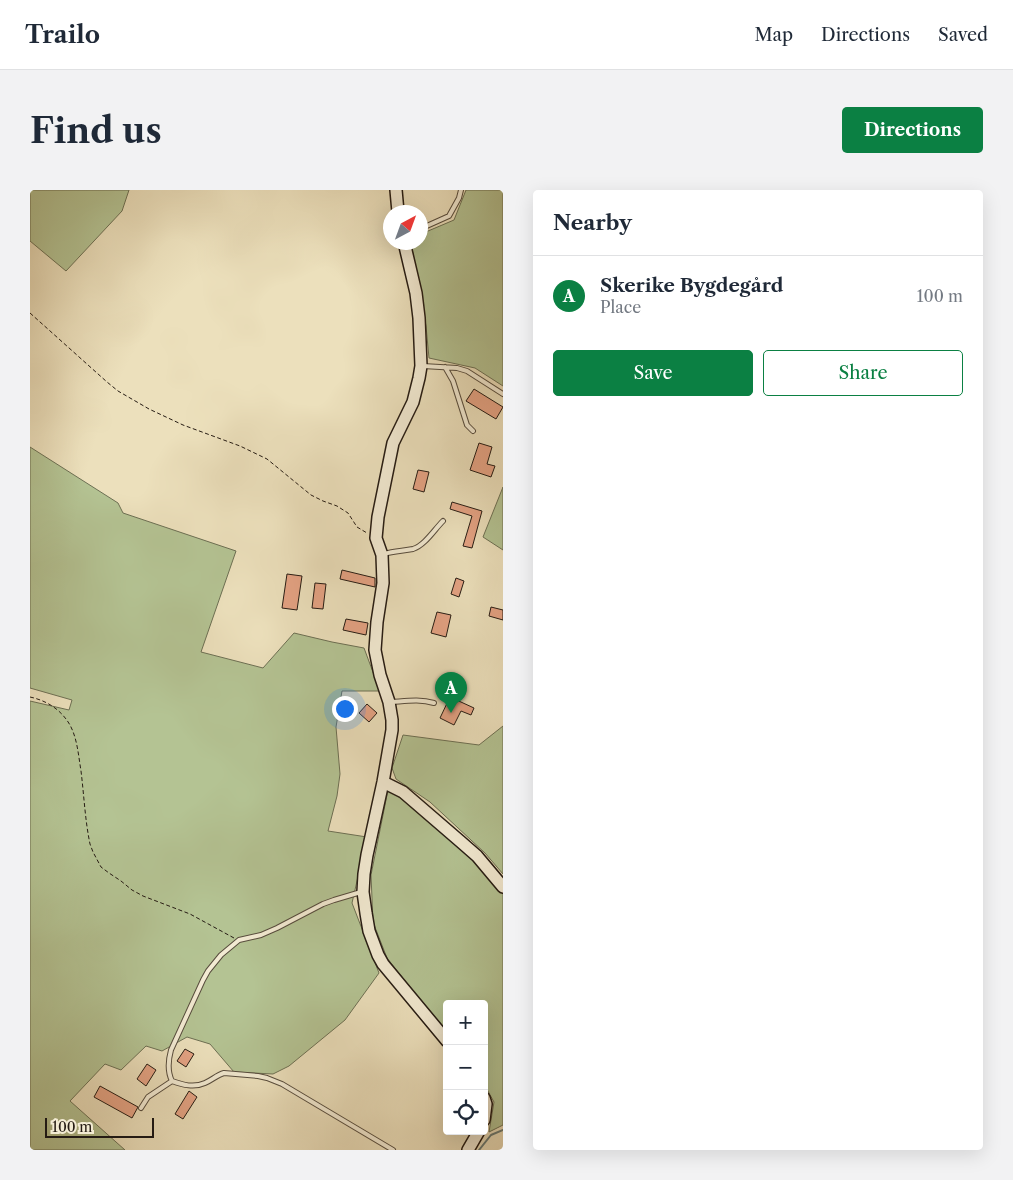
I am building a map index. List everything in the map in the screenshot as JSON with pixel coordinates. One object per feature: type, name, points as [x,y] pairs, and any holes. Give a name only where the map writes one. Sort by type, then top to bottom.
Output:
[{"type":"street","points":[[396,190],[397,205]]},
{"type":"street","points":[[406,250],[414,284],[419,318],[421,366],[413,402],[393,443],[378,517],[376,538],[382,555],[383,583],[375,650],[380,675],[390,702],[392,730],[367,854],[363,892],[369,931],[383,964],[443,1036]]},
{"type":"street","points":[[383,782],[403,792],[461,842],[477,856],[503,887]]},
{"type":"street","points":[[468,1150],[477,1135]]},
{"type":"lane","points":[[428,225],[449,216],[461,190]]},
{"type":"lane","points":[[421,366],[457,368],[503,394]]},
{"type":"lane","points":[[446,367],[453,381],[467,426],[473,431]]},
{"type":"lane","points":[[382,555],[420,546],[442,521]]},
{"type":"lane","points":[[390,702],[425,700],[434,704]]},
{"type":"lane","points":[[172,1082],[168,1074],[171,1050],[203,980],[221,955],[239,940],[249,939],[269,932],[328,902],[363,892]]},
{"type":"lane","points":[[141,1108],[148,1097],[172,1082],[196,1086],[204,1084],[224,1073],[267,1078],[291,1089],[392,1150]]},
{"type":"path","points":[[30,313],[118,391],[183,425],[262,456],[310,495],[344,510],[361,530],[376,538]]},
{"type":"path","points":[[30,697],[44,701],[55,708],[65,718],[74,734],[90,844],[102,867],[137,893],[190,914],[239,940]]},
{"type":"green space","points":[[30,190],[129,190],[122,211],[66,271],[30,241]]},
{"type":"green space","points":[[466,190],[503,190],[503,386],[475,368],[429,358],[426,326],[412,250],[428,250],[428,231],[454,220]]},
{"type":"green space","points":[[30,447],[118,503],[123,513],[236,551],[201,652],[263,668],[294,633],[364,648],[380,691],[342,691],[336,727],[340,774],[337,796],[328,831],[367,837],[352,903],[379,973],[345,1020],[289,1066],[273,1074],[234,1072],[210,1044],[187,1037],[162,1051],[146,1046],[121,1070],[105,1064],[70,1101],[125,1150],[30,1150],[30,701],[69,710],[72,700],[30,688]]},
{"type":"green space","points":[[503,487],[503,550],[483,537]]},
{"type":"green space","points":[[503,726],[503,874],[485,853],[430,802],[396,779],[392,768],[403,735],[479,745]]},
{"type":"green space","points":[[388,790],[413,806],[469,854],[503,893],[503,1125],[489,1132],[494,1102],[488,1091],[488,1000],[443,1000],[443,1029],[387,958],[373,922],[371,875]]},
{"type":"building","points":[[474,389],[503,407],[496,419],[466,401]]},
{"type":"building","points":[[479,443],[492,447],[487,464],[495,466],[491,477],[470,470]]},
{"type":"building","points":[[418,470],[429,472],[424,492],[413,489]]},
{"type":"building","points":[[452,502],[482,511],[472,548],[463,546],[472,516],[450,509]]},
{"type":"building","points":[[342,570],[375,578],[375,587],[340,579]]},
{"type":"building","points":[[287,574],[302,576],[297,610],[282,608]]},
{"type":"building","points":[[456,578],[464,581],[459,597],[451,594]]},
{"type":"building","points":[[315,583],[326,584],[323,609],[312,608]]},
{"type":"building","points":[[491,607],[503,610],[503,620],[489,616]]},
{"type":"building","points":[[437,612],[451,615],[446,637],[431,633]]},
{"type":"building","points":[[346,619],[368,623],[366,635],[343,630]]},
{"type":"building","points":[[450,697],[474,708],[471,715],[461,711],[454,725],[440,718]]},
{"type":"building","points":[[367,704],[377,713],[369,722],[359,713]]},
{"type":"building","points":[[185,1049],[194,1054],[186,1067],[177,1061]]},
{"type":"building","points":[[147,1064],[156,1070],[146,1086],[137,1079]]},
{"type":"building","points":[[100,1086],[138,1107],[132,1118],[94,1097]]},
{"type":"building","points":[[189,1091],[197,1097],[183,1119],[175,1114]]},
{"type":"waterway","points":[[479,1150],[491,1135],[503,1130]]},
{"type":"place","name":"Skerike Bygdegård","points":[[451,713]]}]
